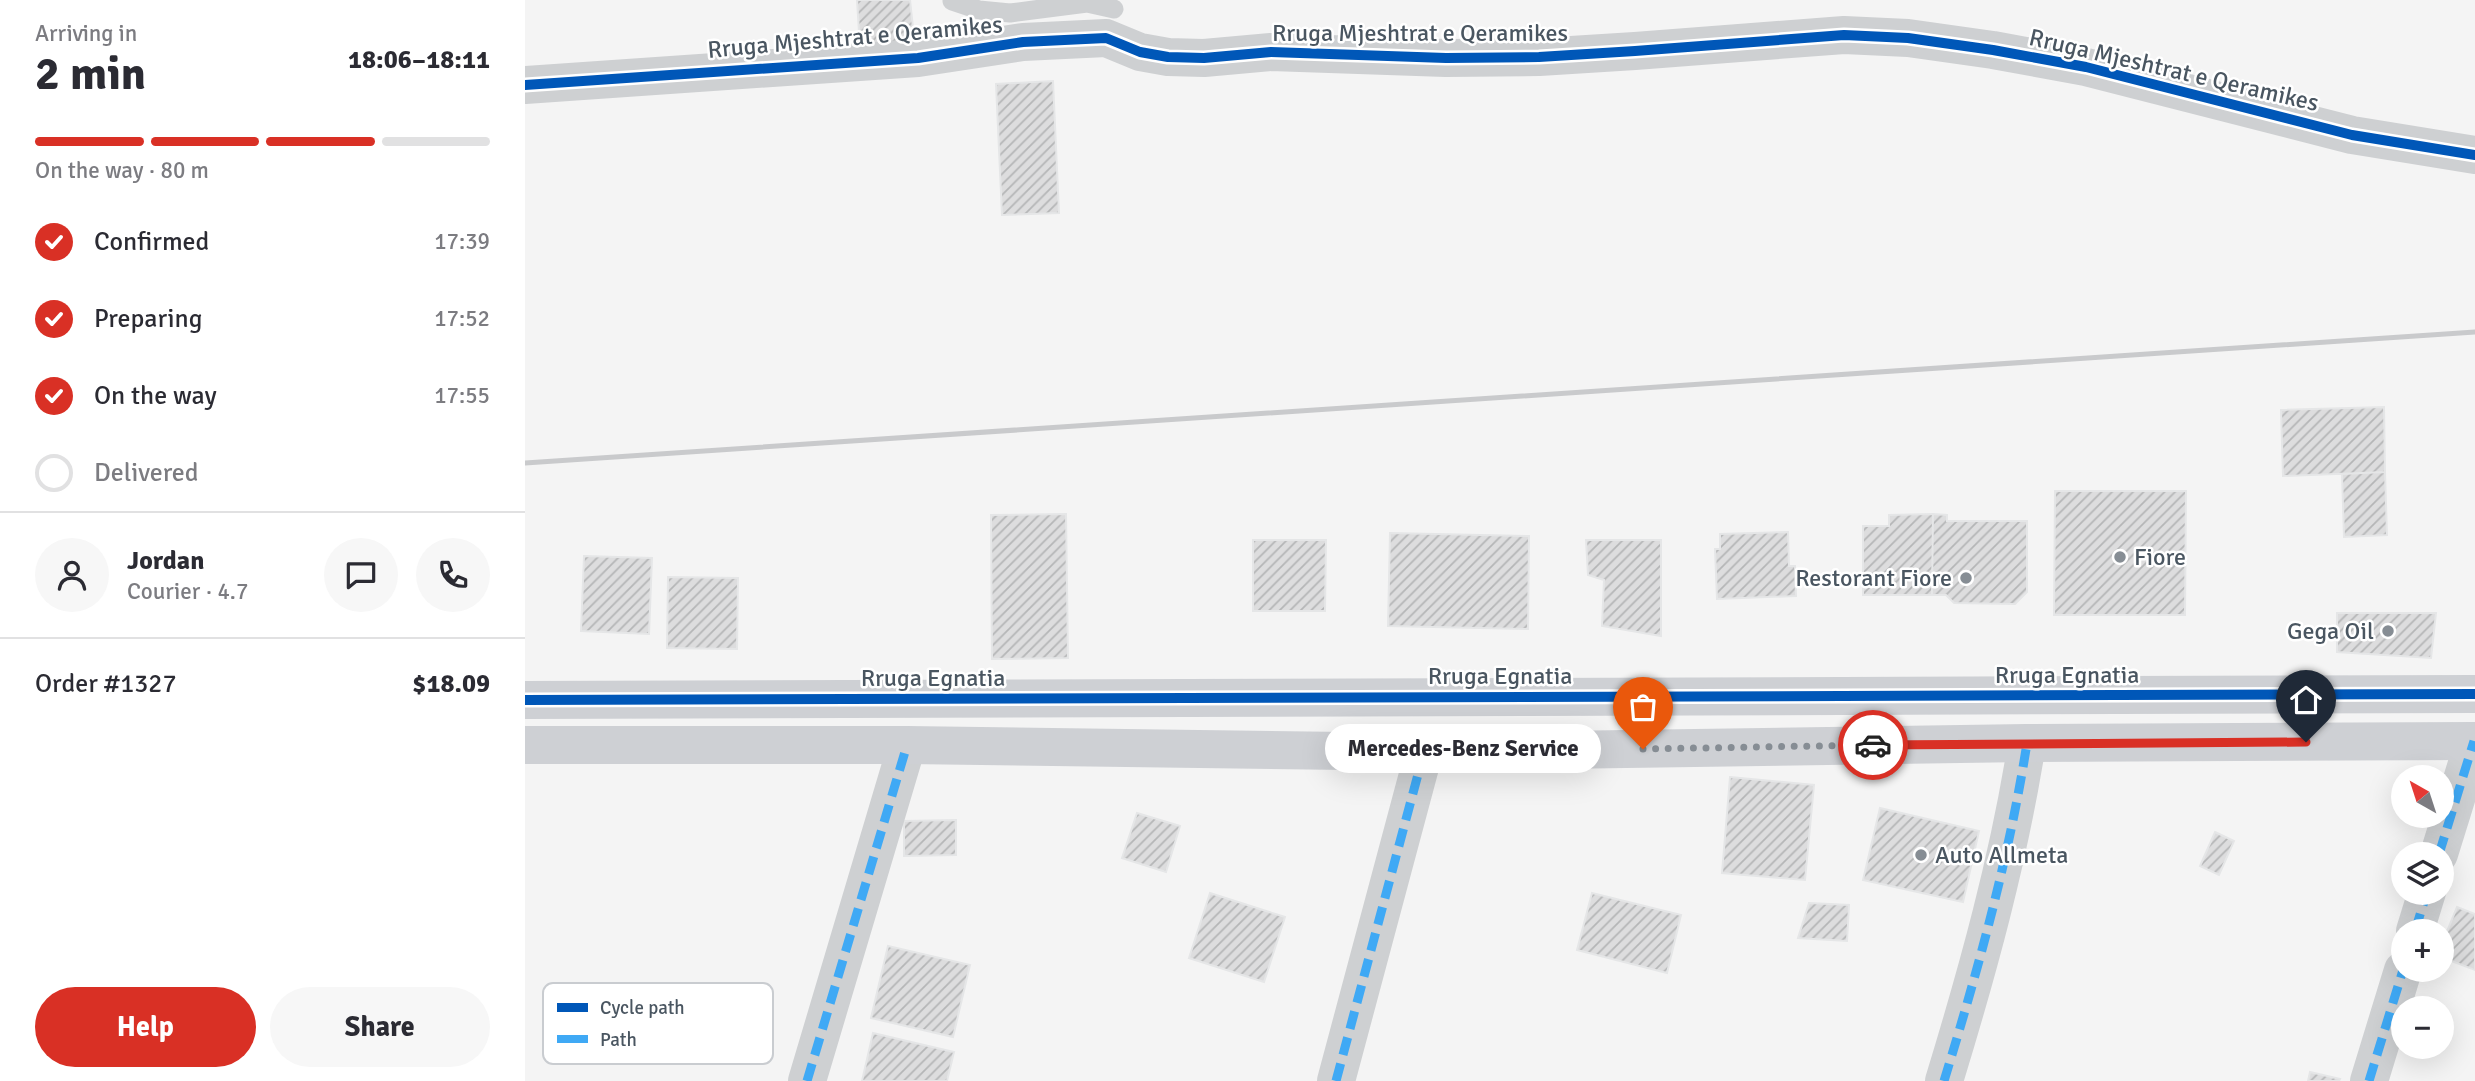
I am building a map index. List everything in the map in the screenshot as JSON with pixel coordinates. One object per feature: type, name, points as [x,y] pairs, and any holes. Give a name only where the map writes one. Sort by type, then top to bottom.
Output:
[{"type":"main road","name":"Rruga Egnatia","points":[[525,700],[2475,694]]},
{"type":"main road","points":[[525,745],[907,745],[1424,752],[2027,743],[2475,741]]},
{"type":"street","name":"Rruga Mjeshtrat e Qeramikes","points":[[525,85],[918,58],[1023,42],[1112,16],[1140,52],[1168,57],[1204,58],[1271,52],[1446,58],[1539,57],[1844,35],[1908,38],[2086,67],[2353,135],[2475,155]]},
{"type":"street","points":[[2443,842],[2475,741]]},
{"type":"street","points":[[1944,1081],[1977,972],[1997,892],[2014,820],[2027,743]]},
{"type":"street","points":[[807,1081],[907,745]]},
{"type":"street","points":[[1336,1081],[1424,752]]},
{"type":"street","points":[[2369,1081],[2399,982]]},
{"type":"lane","points":[[952,1],[979,10],[1010,13],[1087,3],[1112,16]]},
{"type":"building","points":[[857,0],[910,0],[915,46],[860,48]]},
{"type":"building","points":[[1053,81],[1059,213],[1002,215],[996,84]]},
{"type":"building","points":[[2384,407],[2385,472],[2283,476],[2281,410]]},
{"type":"building","points":[[2385,472],[2387,535],[2344,537],[2342,474]]},
{"type":"building","points":[[2055,491],[2186,491],[2185,615],[2054,615]]},
{"type":"building","points":[[1066,514],[1068,658],[992,659],[991,515]]},
{"type":"building","points":[[1933,514],[1932,595],[1863,595],[1863,526],[1889,526],[1889,515]]},
{"type":"building","points":[[1933,514],[1947,515],[1947,521],[2027,521],[2027,592],[2015,604],[1954,603],[1946,595],[1932,595]]},
{"type":"building","points":[[1788,532],[1789,566],[1795,566],[1796,596],[1717,599],[1715,549],[1720,549],[1720,534]]},
{"type":"building","points":[[1390,533],[1529,536],[1528,629],[1388,626]]},
{"type":"building","points":[[1253,540],[1326,540],[1325,611],[1253,611]]},
{"type":"building","points":[[1586,540],[1661,540],[1661,636],[1602,626],[1604,580],[1588,575]]},
{"type":"building","points":[[584,556],[652,558],[649,634],[581,631]]},
{"type":"building","points":[[668,577],[738,578],[737,649],[667,648]]},
{"type":"building","points":[[2337,613],[2436,613],[2431,658],[2337,652]]},
{"type":"building","points":[[1730,777],[1814,785],[1805,880],[1722,873]]},
{"type":"building","name":"Auto Allmeta","points":[[1880,808],[1979,831],[1963,902],[1863,880]]},
{"type":"building","points":[[1137,813],[1180,826],[1166,872],[1122,858]]},
{"type":"building","points":[[956,820],[956,855],[904,856],[904,821]]},
{"type":"building","points":[[2215,832],[2234,841],[2219,875],[2200,866]]},
{"type":"building","points":[[1210,893],[1285,917],[1264,982],[1189,958]]},
{"type":"building","points":[[1592,893],[1681,915],[1667,973],[1577,950]]},
{"type":"building","points":[[1809,903],[1849,905],[1847,941],[1798,938]]},
{"type":"building","points":[[2457,907],[2475,914],[2475,970],[2454,962],[2452,919]]},
{"type":"building","points":[[888,946],[970,965],[953,1037],[871,1018]]},
{"type":"building","points":[[873,1033],[954,1052],[947,1081],[862,1081]]},
{"type":"building","points":[[2310,1072],[2340,1079],[2308,1081]]},
{"type":"railway","points":[[525,463],[2475,332]]},
{"type":"marked path","points":[[2443,842],[2474,741]]},
{"type":"marked path","points":[[1944,1081],[1992,914],[2027,743]]},
{"type":"marked path","points":[[807,1081],[907,745]]},
{"type":"marked path","points":[[1336,1081],[1424,752]]},
{"type":"marked path","points":[[2419,919],[2423,905]]},
{"type":"marked path","points":[[2369,1081],[2399,982]]},
{"type":"cycle path","points":[[525,85],[918,58],[1023,42],[1106,38],[1140,52],[1168,57],[1204,58],[1271,52],[1446,58],[1539,57],[1844,35],[1908,38],[2086,67],[2352,135],[2475,155]]},
{"type":"cycle path","points":[[525,700],[2475,694]]},
{"type":"way so far","points":[[1643,749],[1873,745]]},
{"type":"place","name":"Fiore","points":[[2120,557]]},
{"type":"place","name":"Restorant Fiore","points":[[1966,578]]},
{"type":"place","name":"Gega Oil","points":[[2388,631]]},
{"type":"place","name":"Mercedes-Benz Service","points":[[1643,749]]},
{"type":"place","name":"Auto Allmeta","points":[[1921,855]]},
{"type":"route","points":[[1873,745],[2306,742]]}]
